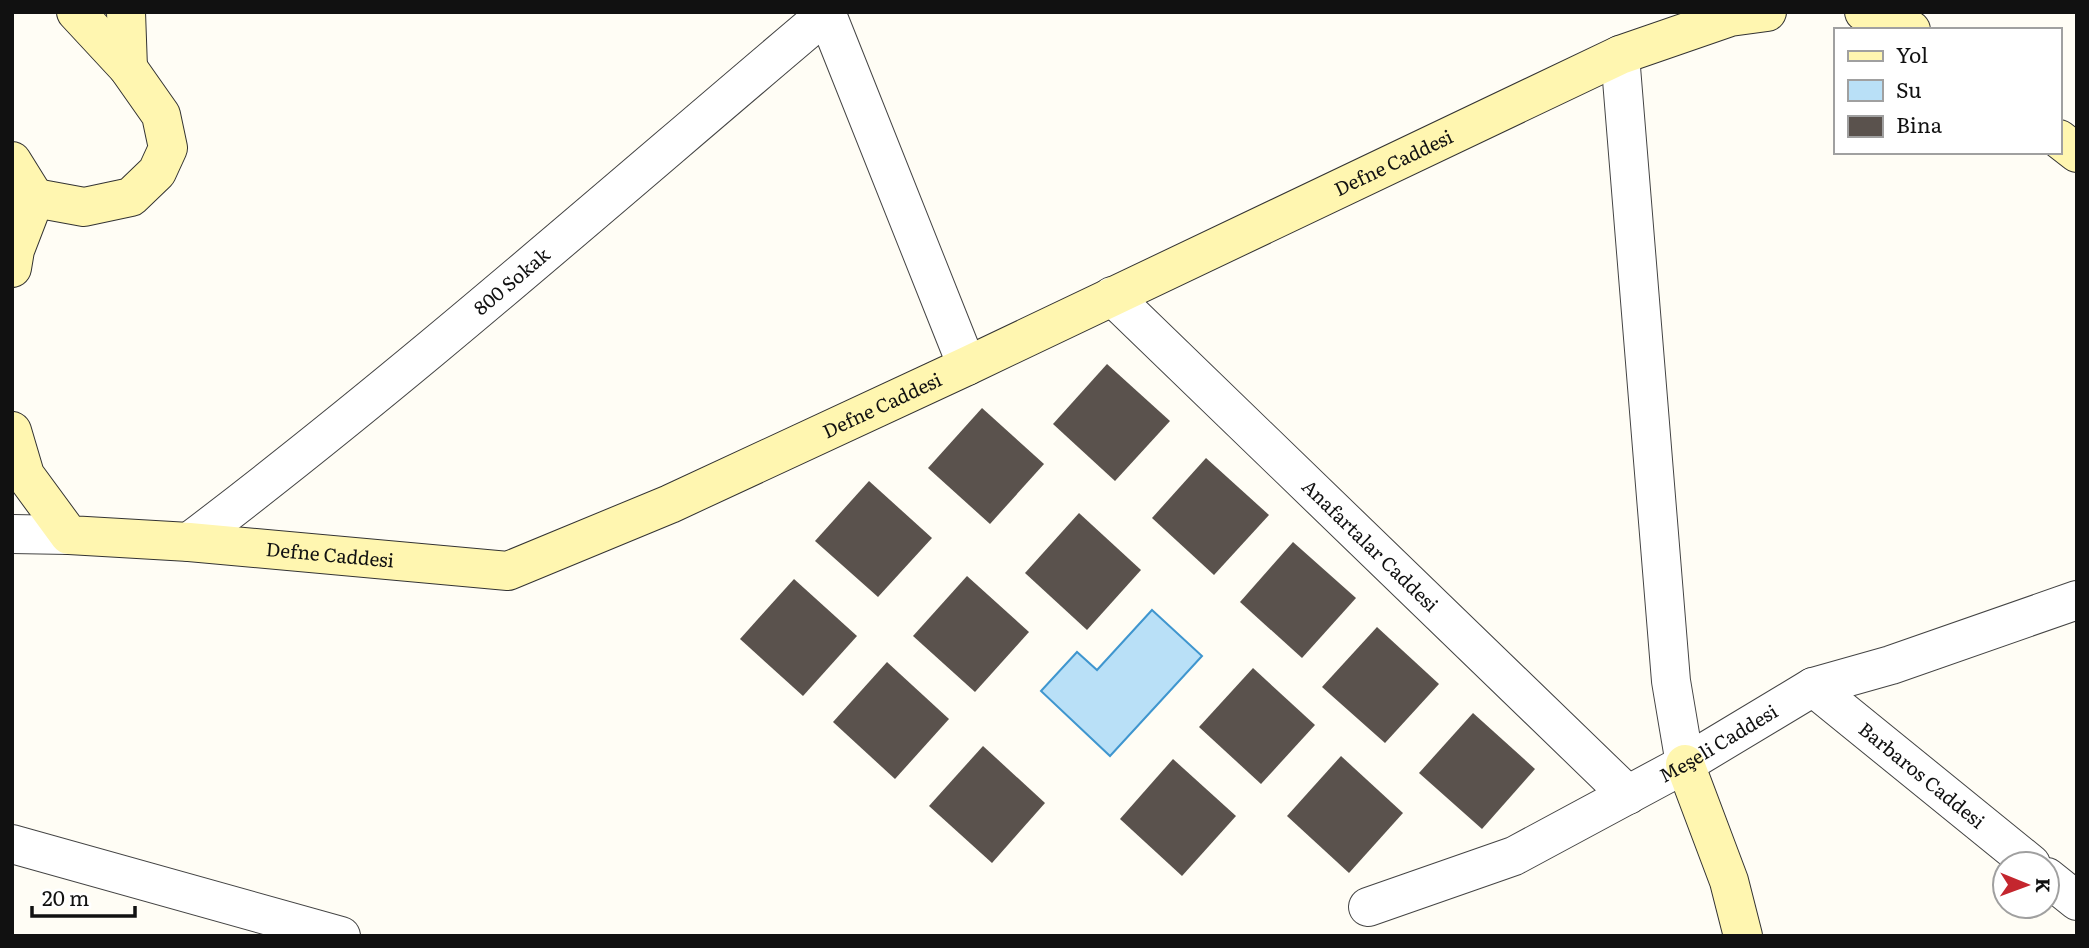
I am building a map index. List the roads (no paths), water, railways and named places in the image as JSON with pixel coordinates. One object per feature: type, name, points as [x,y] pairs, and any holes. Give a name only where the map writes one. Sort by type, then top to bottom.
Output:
[{"type":"street","points":[[12,161],[35,198],[84,207],[131,197],[157,172],[168,148],[161,115],[128,68],[76,12]]},
{"type":"street","points":[[126,12],[128,68]]},
{"type":"street","name":"Defne Caddesi","points":[[69,535],[189,542],[508,571],[670,504],[967,366],[1620,55],[1730,17],[1767,12]]},
{"type":"street","points":[[1864,12],[1906,28]]},
{"type":"street","points":[[827,13],[967,366]]},
{"type":"street","name":"800 Sokak","points":[[189,542],[248,497],[462,321],[827,13]]},
{"type":"street","points":[[1620,55],[1671,681],[1685,764],[1729,881],[1743,936]]},
{"type":"street","points":[[2061,141],[2077,153]]},
{"type":"street","points":[[12,268],[15,250],[35,198]]},
{"type":"street","name":"Anafartalar Caddesi","points":[[1112,296],[1628,795]]},
{"type":"street","points":[[12,431],[24,475],[69,535]]},
{"type":"street","points":[[12,534],[69,535]]},
{"type":"street","name":"Meşeli Caddesi","points":[[1368,907],[1514,856],[1685,764],[1813,687],[1891,665],[2077,600]]},
{"type":"street","name":"Barbaros Caddesi","points":[[1813,687],[2014,850]]},
{"type":"street","points":[[12,844],[341,936]]},
{"type":"street","points":[[2061,888],[2077,901]]},
{"type":"water","points":[[1152,610],[1202,656],[1110,756],[1041,691],[1077,652],[1097,670]]}]
